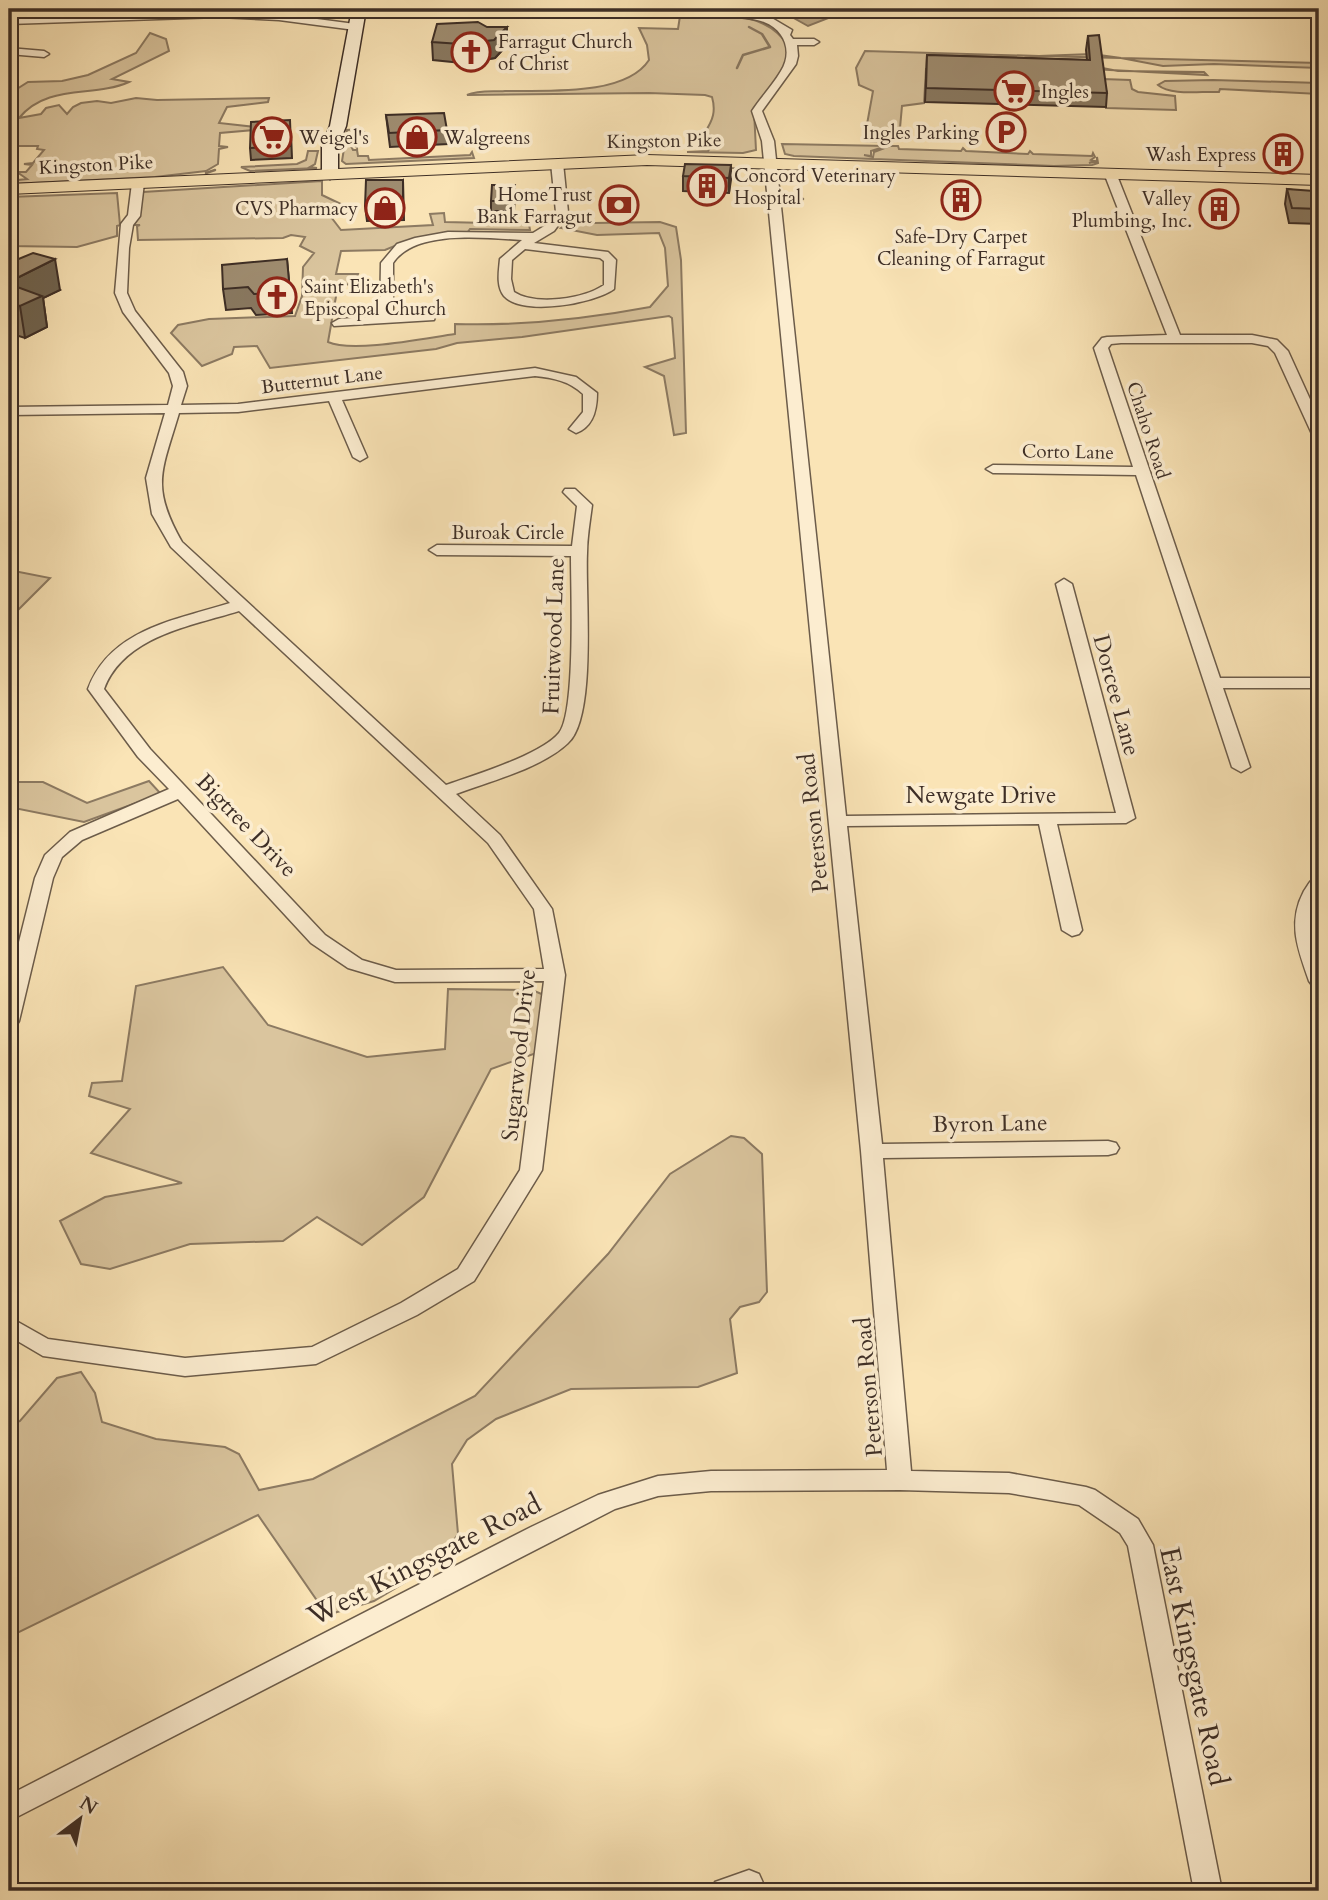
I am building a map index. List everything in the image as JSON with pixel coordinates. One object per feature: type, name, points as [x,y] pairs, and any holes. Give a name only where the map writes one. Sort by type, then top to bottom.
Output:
[{"type":"main road","name":"Kingston Pike","points":[[9,189],[648,160],[1319,180]]},
{"type":"street","points":[[330,174],[330,146],[338,126],[359,9]]},
{"type":"street","points":[[505,9],[524,13],[731,13],[766,19],[778,24],[794,42],[814,42]]},
{"type":"street","points":[[9,21],[145,12],[267,16],[355,27]]},
{"type":"street","points":[[240,15],[230,26],[238,27],[267,16]]},
{"type":"street","name":"Peterson Road","points":[[794,42],[792,65],[784,81],[765,96],[757,111],[772,162],[872,1151],[900,1480]]},
{"type":"street","points":[[9,51],[44,54]]},
{"type":"street","points":[[386,320],[387,263],[401,247],[410,243],[492,234],[527,241],[604,255],[610,260],[610,286],[597,295],[541,302],[516,299],[508,294],[505,285],[506,259],[527,241],[550,228],[562,212],[557,163]]},
{"type":"street","points":[[1110,173],[1175,339],[1252,339],[1272,343],[1281,351],[1319,434]]},
{"type":"street","name":"Sugarwood Drive","points":[[9,1325],[44,1347],[185,1367],[316,1355],[409,1310],[466,1275],[531,1170],[555,975],[543,909],[494,839],[176,544],[159,514],[153,478],[180,386],[177,372],[129,313],[121,293],[121,266],[131,183]]},
{"type":"street","points":[[339,323],[429,317]]},
{"type":"street","name":"Chaho Road","points":[[1175,339],[1107,341],[1101,348],[1210,682],[1241,767]]},
{"type":"street","name":"Butternut Lane","points":[[9,411],[238,408],[535,372],[560,374],[579,381],[590,393],[590,412],[576,429]]},
{"type":"street","points":[[334,397],[359,457]]},
{"type":"street","name":"Corto Lane","points":[[993,469],[1142,471]]},
{"type":"street","name":"Fruitwood Lane","points":[[443,793],[531,758],[562,741],[574,723],[577,699],[579,551],[585,505],[570,492]]},
{"type":"street","name":"Buroak Circle","points":[[437,550],[579,551]]},
{"type":"street","name":"Dorcee Lane","points":[[1064,584],[1126,818]]},
{"type":"street","name":"Bigtree Drive","points":[[240,605],[142,639],[117,654],[102,672],[96,689],[144,753],[318,939],[355,964],[396,976],[555,975]]},
{"type":"street","points":[[1210,682],[1319,682]]},
{"type":"street","points":[[9,1021],[44,878],[54,855],[76,836],[180,791]]},
{"type":"street","name":"Newgate Drive","points":[[837,821],[1126,818]]},
{"type":"street","points":[[1047,820],[1072,930]]},
{"type":"street","points":[[1319,881],[1306,904],[1301,927],[1319,981]]},
{"type":"street","name":"Byron Lane","points":[[872,1151],[1108,1148]]},
{"type":"street","name":"West Kingsgate Road","points":[[9,1809],[527,1540],[607,1502],[658,1486],[711,1481],[900,1480]]},
{"type":"street","name":"East Kingsgate Road","points":[[900,1480],[1009,1483],[1053,1489],[1086,1497],[1129,1526],[1140,1545],[1150,1586],[1208,1891]]},
{"type":"shaded area","points":[[786,9],[831,9],[833,12],[831,17],[808,26],[783,12]]},
{"type":"shaded area","points":[[680,16],[727,16],[756,21],[780,35],[790,48],[783,72],[754,111],[756,150],[743,153],[687,152],[708,151],[716,139],[705,132],[712,119],[714,107],[712,97],[705,95],[467,95],[476,92],[583,89],[622,80],[638,72],[649,60],[647,45],[639,28],[678,29]]},
{"type":"shaded area","points":[[150,33],[166,39],[169,51],[112,79],[129,82],[115,87],[57,95],[31,107],[19,118],[41,114],[46,108],[59,105],[67,114],[81,103],[97,101],[111,103],[136,98],[269,98],[268,102],[227,107],[219,123],[255,127],[254,130],[220,133],[219,146],[228,147],[219,149],[218,164],[206,171],[155,177],[9,184],[9,181],[27,179],[17,172],[26,172],[32,165],[24,164],[33,163],[44,150],[37,149],[38,146],[9,146],[9,94],[28,82],[62,81],[88,75],[136,53]]},
{"type":"shaded area","points":[[865,51],[1039,56],[994,62],[1092,66],[1114,70],[926,69],[924,103],[902,106],[899,139],[889,142],[864,141],[873,91],[859,85],[856,68]]},
{"type":"shaded area","points":[[1092,54],[1121,58],[1039,56]]},
{"type":"shaded area","points":[[1121,58],[1319,63],[1319,68],[1214,64],[1163,66]]},
{"type":"shaded area","points":[[1133,71],[1204,72],[1207,75]]},
{"type":"shaded area","points":[[1102,79],[1130,80],[1132,89],[1138,92],[1175,96],[1176,110],[1106,108]]},
{"type":"shaded area","points":[[1165,81],[1319,83],[1319,94],[1220,89],[1219,92],[1178,92],[1158,85]]},
{"type":"shaded area","points":[[360,129],[364,132],[356,133],[357,148],[347,138],[353,150],[357,150],[358,156],[368,156],[369,160],[470,155],[472,152],[474,158],[346,164],[342,161],[347,130]]},
{"type":"shaded area","points":[[782,144],[887,146],[871,151],[871,156],[864,155],[873,157],[874,152],[890,146],[898,146],[899,149],[961,151],[963,148],[966,151],[1028,154],[1030,151],[1033,154],[1092,156],[1093,153],[1095,157],[1091,160],[1094,161],[1089,163],[1097,161],[1097,157],[1098,163],[1054,166],[794,156],[785,154]]},
{"type":"shaded area","points":[[308,151],[318,151],[315,164],[310,167],[317,168],[250,171],[241,167],[297,164],[306,160]]},
{"type":"shaded area","points":[[322,181],[322,195],[345,206],[346,214],[331,217],[341,230],[433,225],[430,214],[444,213],[445,222],[529,224],[530,230],[470,229],[467,233],[402,243],[385,250],[341,251],[336,274],[358,274],[355,284],[338,285],[328,342],[339,345],[390,344],[455,334],[455,324],[553,321],[650,307],[668,286],[665,248],[659,233],[597,235],[561,228],[572,220],[594,223],[660,222],[676,227],[681,260],[686,433],[674,435],[664,376],[645,367],[675,358],[672,318],[669,316],[522,337],[457,343],[436,349],[270,368],[257,346],[234,347],[232,354],[202,366],[171,333],[178,325],[209,319],[295,316],[302,296],[303,267],[314,253],[300,246],[305,237],[291,235],[283,238],[138,240],[137,226],[140,225],[133,225],[139,216],[143,192]]},
{"type":"shaded area","points":[[117,193],[120,225],[117,226],[117,236],[77,247],[9,246],[9,197]]},
{"type":"shaded area","points":[[14,571],[50,578],[15,613],[9,641],[9,573]]},
{"type":"shaded area","points":[[149,781],[161,794],[84,822],[9,807],[9,782],[43,782],[87,803]]},
{"type":"shaded area","points":[[223,967],[268,1025],[367,1057],[445,1049],[448,989],[532,990],[544,995],[542,1051],[491,1069],[424,1197],[362,1245],[317,1217],[283,1241],[190,1244],[110,1269],[81,1264],[60,1221],[105,1197],[182,1183],[91,1153],[130,1109],[89,1096],[92,1083],[122,1081],[136,986]]},
{"type":"shaded area","points":[[731,1136],[744,1138],[762,1154],[767,1292],[759,1302],[740,1307],[730,1319],[737,1373],[698,1387],[571,1389],[496,1419],[467,1440],[452,1464],[458,1534],[439,1562],[374,1601],[327,1615],[258,1515],[9,1637],[9,1426],[20,1421],[57,1378],[81,1372],[95,1393],[102,1422],[156,1439],[225,1447],[239,1454],[259,1490],[313,1479],[475,1396],[608,1254],[670,1174]]},
{"type":"building","points":[[478,22],[487,27],[507,27],[494,40],[461,44],[432,42],[437,24]]},
{"type":"building","points":[[1099,35],[1107,93],[926,88],[927,55],[1090,60],[1088,36]]},
{"type":"building","points":[[444,113],[447,130],[389,133],[386,115]]},
{"type":"building","points":[[290,120],[291,146],[250,148],[251,122]]},
{"type":"building","points":[[685,164],[731,165],[729,178],[683,176]]},
{"type":"building","points":[[366,180],[403,180],[403,204],[365,206]]},
{"type":"building","points":[[492,185],[515,185],[514,201],[491,201]]},
{"type":"building","points":[[1287,189],[1314,191],[1319,194],[1319,209],[1292,208]]},
{"type":"building","points":[[33,253],[55,259],[9,282],[9,263]]},
{"type":"building","points":[[287,259],[290,292],[254,294],[248,287],[223,289],[222,265]]},
{"type":"building","points":[[9,284],[42,296],[20,306],[9,303]]},
{"type":"waterway","points":[[737,68],[743,55],[770,47],[762,34],[749,27]]},
{"type":"waterway","points":[[206,173],[215,170]]},
{"type":"waterway","points":[[795,175],[800,178],[798,197],[803,199]]},
{"type":"place","name":"Farragut Church of Christ","points":[[471,52]]},
{"type":"place","name":"Ingles","points":[[1014,91]]},
{"type":"place","name":"Ingles Parking","points":[[1006,132]]},
{"type":"place","name":"Weigel's","points":[[272,137]]},
{"type":"place","name":"Walgreens","points":[[417,137]]},
{"type":"place","name":"Wash Express","points":[[1283,154]]},
{"type":"place","name":"Concord Veterinary Hospital","points":[[707,186]]},
{"type":"place","name":"Safe-Dry Carpet Cleaning of Farragut","points":[[961,200]]},
{"type":"place","name":"HomeTrust Bank Farragut","points":[[619,205]]},
{"type":"place","name":"CVS Pharmacy","points":[[385,208]]},
{"type":"place","name":"Valley Plumbing, Inc.","points":[[1219,209]]},
{"type":"place","name":"Saint Elizabeth's Episcopal Church","points":[[277,297]]}]
